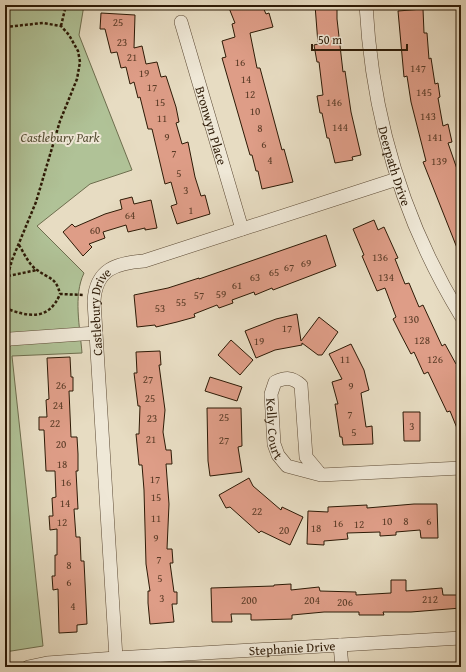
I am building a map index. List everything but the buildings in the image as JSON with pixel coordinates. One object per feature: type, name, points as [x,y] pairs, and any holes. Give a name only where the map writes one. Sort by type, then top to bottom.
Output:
[{"type":"street","name":"Deerpath Drive","points":[[366,5],[370,58],[383,127],[397,180],[424,248],[461,316]]},
{"type":"street","name":"Bronwyn Place","points":[[181,22],[242,229]]},
{"type":"street","name":"Castlebury Drive","points":[[116,658],[94,295],[100,278],[109,269],[122,263],[144,261],[397,180]]},
{"type":"street","points":[[5,341],[10,339],[96,333]]},
{"type":"street","name":"Kelly Court","points":[[321,475],[306,457],[301,385],[294,379],[285,377],[275,382],[271,394],[274,444],[278,455],[287,466],[321,475],[461,468]]},
{"type":"street","name":"Stephanie Drive","points":[[28,667],[116,658],[461,638]]},
{"type":"street","points":[[340,645],[342,667]]},
{"type":"path","points":[[61,26],[66,5]]},
{"type":"path","points":[[5,27],[43,23],[61,26],[72,40],[78,51],[80,62],[77,79],[60,121],[36,202],[12,260],[5,286]]},
{"type":"path","points":[[5,308],[23,315],[36,315],[46,311],[56,304],[60,294],[58,285],[53,279],[37,270],[19,245]]},
{"type":"path","points":[[8,276],[37,270]]},
{"type":"path","points":[[60,294],[94,295]]},
{"type":"green space","name":"Castlebury Park","points":[[5,5],[84,5],[79,35],[132,170],[90,184],[37,226],[84,273],[78,302],[82,353],[12,356],[43,646],[5,652]]}]
